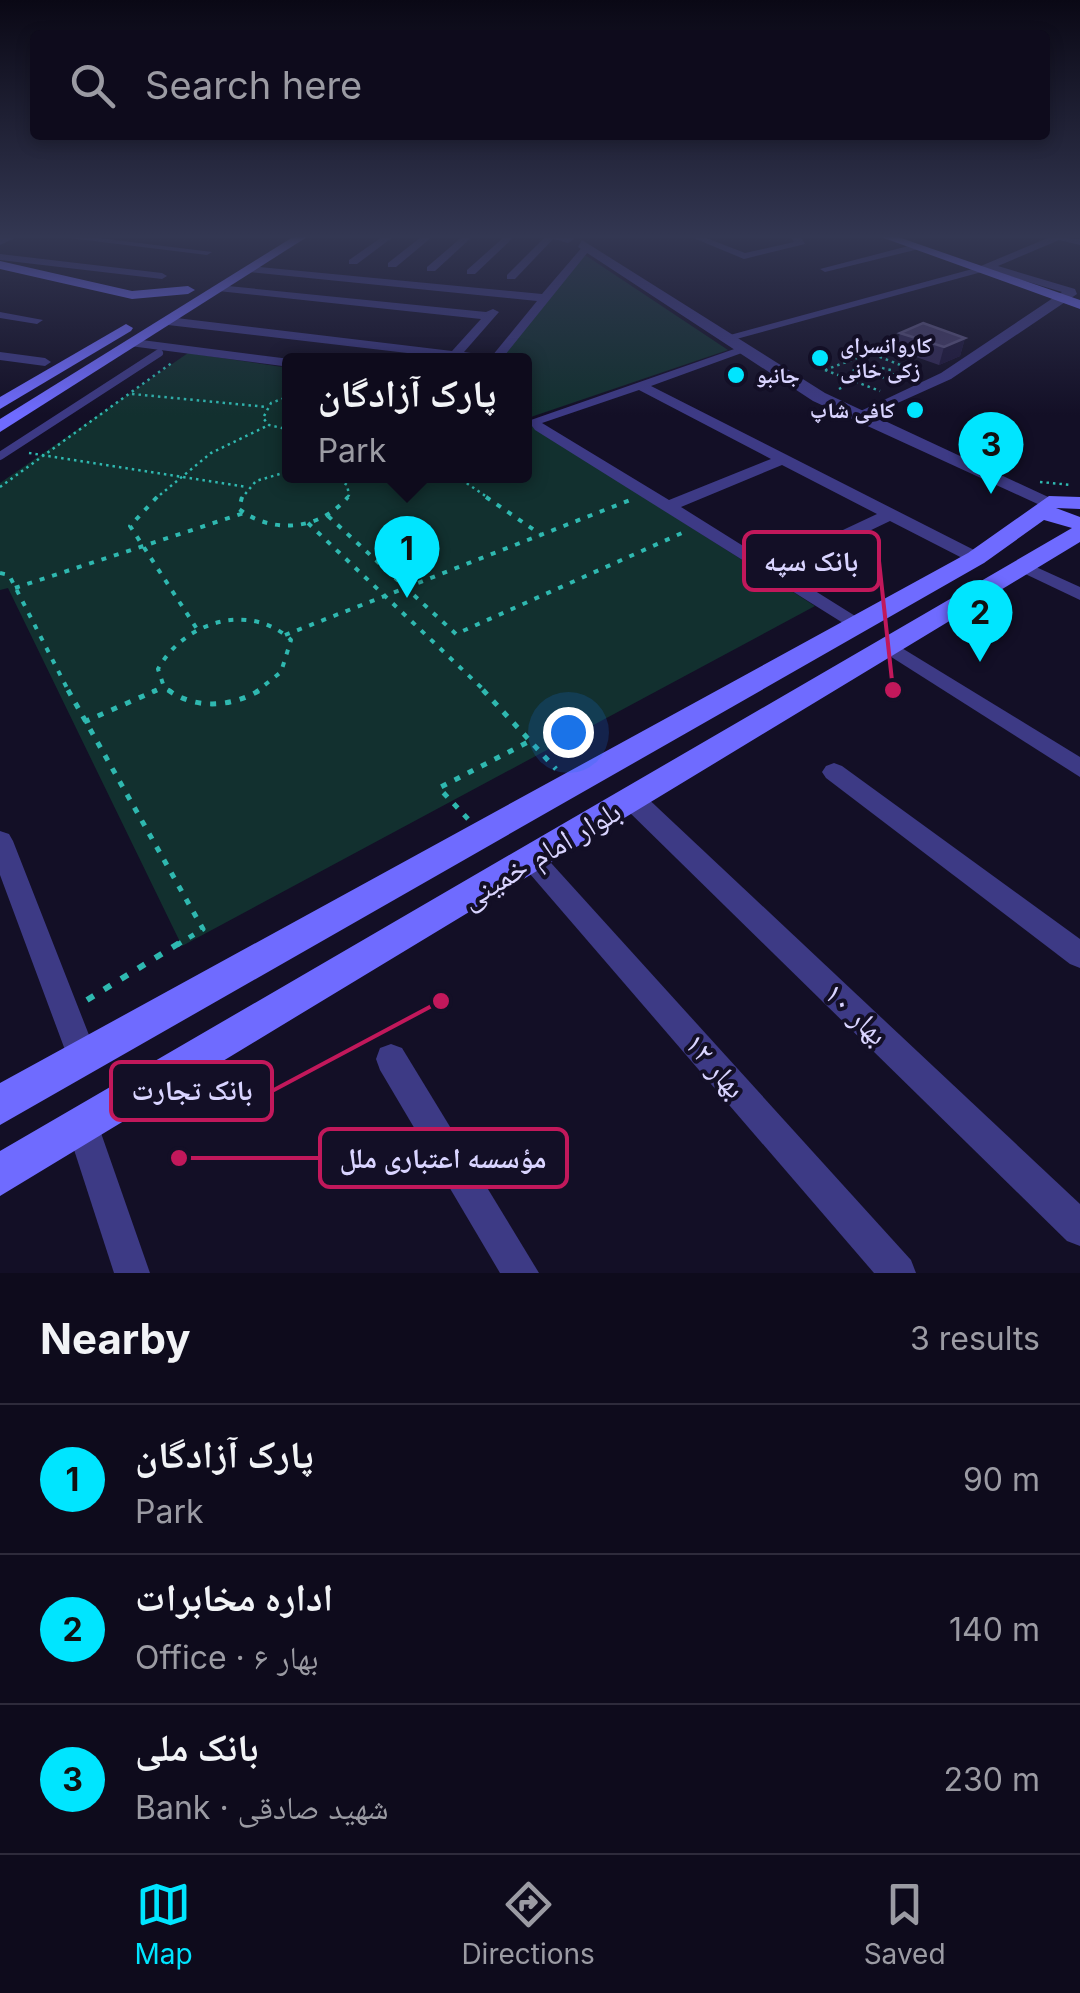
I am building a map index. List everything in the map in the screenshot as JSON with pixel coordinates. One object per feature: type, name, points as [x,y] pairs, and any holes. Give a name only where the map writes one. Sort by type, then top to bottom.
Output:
[{"type":"main road","points":[[70,296],[124,309],[148,304],[153,296]]},
{"type":"main road","points":[[0,404],[178,296]]},
{"type":"main road","points":[[0,427],[205,296]]},
{"type":"main road","points":[[124,309],[138,321]]},
{"type":"main road","points":[[78,357],[104,361]]},
{"type":"main road","points":[[1047,506],[1080,503]]},
{"type":"main road","points":[[1047,506],[1080,524]]},
{"type":"main road","name":"بلوار امام خمینی","points":[[0,1105],[976,558],[1047,506]]},
{"type":"main road","name":"بلوار امام خمینی","points":[[0,1175],[892,648],[1080,532]]},
{"type":"street","points":[[299,296],[489,316]]},
{"type":"street","points":[[457,353],[506,296]]},
{"type":"street","points":[[530,296],[544,298]]},
{"type":"street","points":[[664,296],[819,397],[1047,506]]},
{"type":"street","points":[[725,338],[879,296]]},
{"type":"street","points":[[857,416],[946,376],[1066,296]]},
{"type":"street","points":[[501,353],[544,298]]},
{"type":"street","points":[[0,316],[37,320]]},
{"type":"street","points":[[168,321],[438,353]]},
{"type":"street","points":[[134,343],[282,362]]},
{"type":"street","points":[[744,350],[538,424],[858,624]]},
{"type":"street","points":[[0,356],[45,362]]},
{"type":"street","points":[[642,386],[976,558]]},
{"type":"street","points":[[668,506],[783,459]]},
{"type":"street","points":[[834,541],[890,514]]},
{"type":"street","points":[[1025,568],[1080,594]]},
{"type":"street","points":[[892,648],[1080,768]]},
{"type":"street","points":[[834,772],[1080,956]]},
{"type":"street","name":"بهار ۱۰","points":[[632,800],[1080,1228]]},
{"type":"street","points":[[0,841],[84,1058]]},
{"type":"street","name":"بهار ۱۲","points":[[533,860],[898,1273]]},
{"type":"street","points":[[392,1059],[520,1273]]},
{"type":"street","points":[[82,1125],[132,1273]]},
{"type":"lane","points":[[0,456],[159,353]]},
{"type":"path","points":[[877,392],[825,370],[870,353],[922,373]]},
{"type":"path","points":[[0,487],[184,354]]},
{"type":"path","points":[[847,362],[885,367],[896,363]]},
{"type":"path","points":[[858,366],[853,368],[854,374],[900,382]]},
{"type":"path","points":[[885,367],[894,376],[888,378]]},
{"type":"path","points":[[819,397],[861,376]]},
{"type":"path","points":[[102,390],[267,407],[282,400]]},
{"type":"path","points":[[267,407],[263,418],[282,428]]},
{"type":"path","points":[[197,629],[130,526],[154,498],[180,477],[247,431],[269,424]]},
{"type":"path","points":[[9,450],[247,487]]},
{"type":"path","points":[[244,514],[239,498],[247,487],[282,473]]},
{"type":"path","points":[[15,588],[244,514],[264,524],[308,523],[342,506],[349,495],[344,483]]},
{"type":"path","points":[[466,483],[540,534]]},
{"type":"path","points":[[285,634],[648,494]]},
{"type":"path","points":[[328,516],[456,634],[700,526]]},
{"type":"path","points":[[308,523],[495,700],[571,785]]},
{"type":"path","points":[[0,573],[8,574],[84,722],[204,929],[66,1013]]},
{"type":"path","points":[[250,619],[276,626],[285,634],[291,640],[292,659],[278,679],[251,695],[217,703],[185,700],[164,688],[158,668],[168,648],[197,629],[219,621],[250,619]]},
{"type":"path","points":[[84,722],[164,688]]},
{"type":"path","points":[[482,835],[438,788],[530,740]]},
{"type":"green space","points":[[548,296],[647,296],[728,350],[532,417],[532,353],[504,353]]},
{"type":"green space","points":[[188,353],[282,367],[282,483],[532,483],[532,426],[815,606],[182,946],[8,588],[0,590],[0,483]]},
{"type":"building","points":[[923,323],[965,338],[944,347],[900,333]]},
{"type":"place","name":"کاروانسرای زکی خانی","points":[[820,358]]},
{"type":"place","name":"جانبو","points":[[736,375]]},
{"type":"place","name":"کافی شاپ","points":[[915,410]]},
{"type":"place","name":"بانک ملی","points":[[991,494]]},
{"type":"place","name":"پارک آزادگان","points":[[407,598]]},
{"type":"place","name":"اداره مخابرات","points":[[980,662]]},
{"type":"place","name":"بانک سپه","points":[[893,690]]},
{"type":"place","name":"بانک تجارت","points":[[441,1001]]},
{"type":"place","name":"مؤسسه اعتباری ملل","points":[[179,1158]]}]
